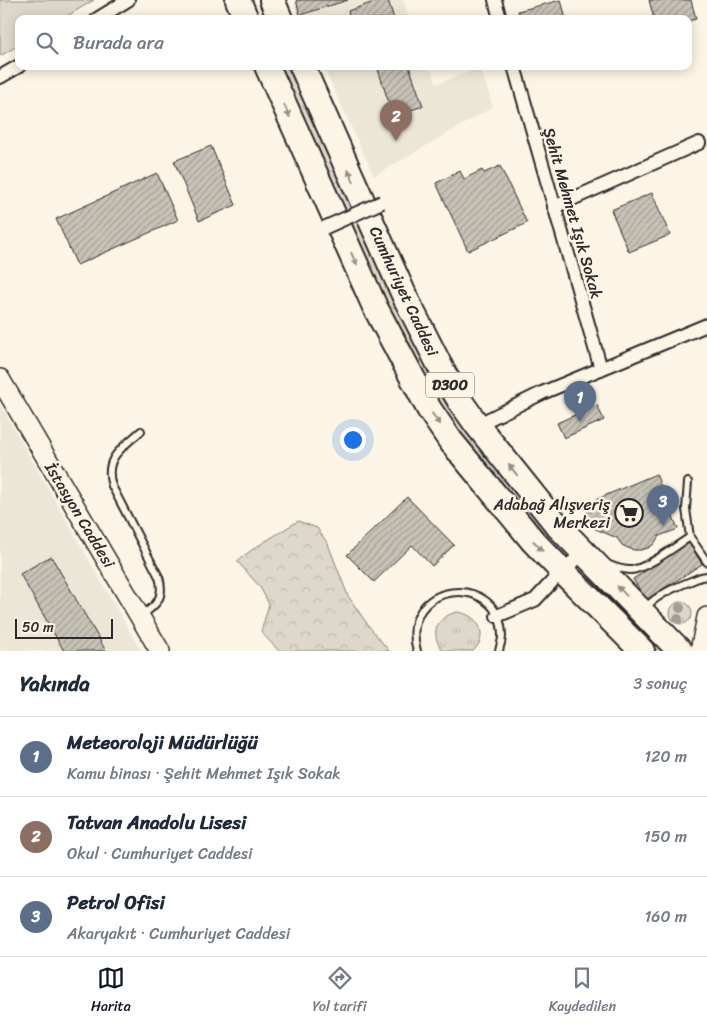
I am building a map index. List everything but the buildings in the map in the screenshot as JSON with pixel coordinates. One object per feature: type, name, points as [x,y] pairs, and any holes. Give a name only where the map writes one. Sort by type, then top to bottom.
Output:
[{"type":"highway","points":[[238,0],[244,15]]},
{"type":"highway","points":[[272,0],[278,15]]},
{"type":"highway","name":"Cumhuriyet Caddesi","points":[[269,70],[375,307],[429,409],[450,440],[533,541],[642,651]]},
{"type":"highway","name":"Cumhuriyet Caddesi","points":[[304,70],[405,297],[460,402],[477,426],[558,526],[642,611],[700,641]]},
{"type":"street","points":[[104,15],[128,0]]},
{"type":"street","points":[[495,0],[499,15]]},
{"type":"street","points":[[0,77],[15,68]]},
{"type":"street","name":"Şehit Mehmet Işık Sokak","points":[[515,70],[601,369]]},
{"type":"street","points":[[554,207],[699,143]]},
{"type":"street","points":[[326,227],[382,202]]},
{"type":"street","points":[[477,426],[542,393],[707,325]]},
{"type":"street","name":"İstasyon Caddesi","points":[[0,379],[160,651]]},
{"type":"street","points":[[497,616],[535,600],[562,571],[584,552]]},
{"type":"lane","points":[[140,617],[157,603],[160,596],[161,583],[112,486],[109,471],[112,458],[116,452],[141,431]]},
{"type":"lane","points":[[688,482],[686,509],[690,537],[707,562]]},
{"type":"lane","points":[[584,552],[610,566],[630,570],[642,566],[690,537]]},
{"type":"lane","points":[[642,611],[652,601],[666,592],[707,576]]},
{"type":"lane","points":[[417,651],[414,641],[415,627],[419,614],[428,603],[440,595],[454,591],[469,592],[483,599],[494,609],[500,623],[502,638],[499,651]]},
{"type":"shaded area","points":[[310,0],[403,0],[409,15],[298,15],[294,5]]},
{"type":"shaded area","points":[[325,70],[431,70],[437,84],[475,70],[481,70],[493,107],[374,176]]},
{"type":"shaded area","points":[[0,404],[141,651],[0,651]]},
{"type":"green space","points":[[0,0],[94,0],[69,15],[15,15],[15,47],[0,56]]},
{"type":"green space","points":[[282,70],[289,70],[407,325],[460,420],[503,478],[549,532],[543,537],[496,482],[453,425],[423,378]]},
{"type":"green space","points":[[298,521],[317,528],[328,544],[348,596],[389,651],[279,651],[261,632],[269,604],[260,587],[237,561]]},
{"type":"green space","points":[[591,579],[660,648],[657,650],[589,582]]},
{"type":"green space","points":[[681,602],[689,605],[692,613],[689,621],[681,624],[673,621],[670,613],[673,605]]},
{"type":"green space","points":[[457,612],[471,617],[479,626],[481,638],[473,651],[443,651],[436,638],[437,627],[440,622],[450,614]]},
{"type":"place","name":"Tatvan Anadolu Lisesi","points":[[396,141]]},
{"type":"place","name":"Meteoroloji Müdürlüğü","points":[[580,422]]},
{"type":"place","name":"Adabağ Alışveriş Merkezi","points":[[629,513]]},
{"type":"place","name":"Petrol Ofisi","points":[[663,526]]}]
